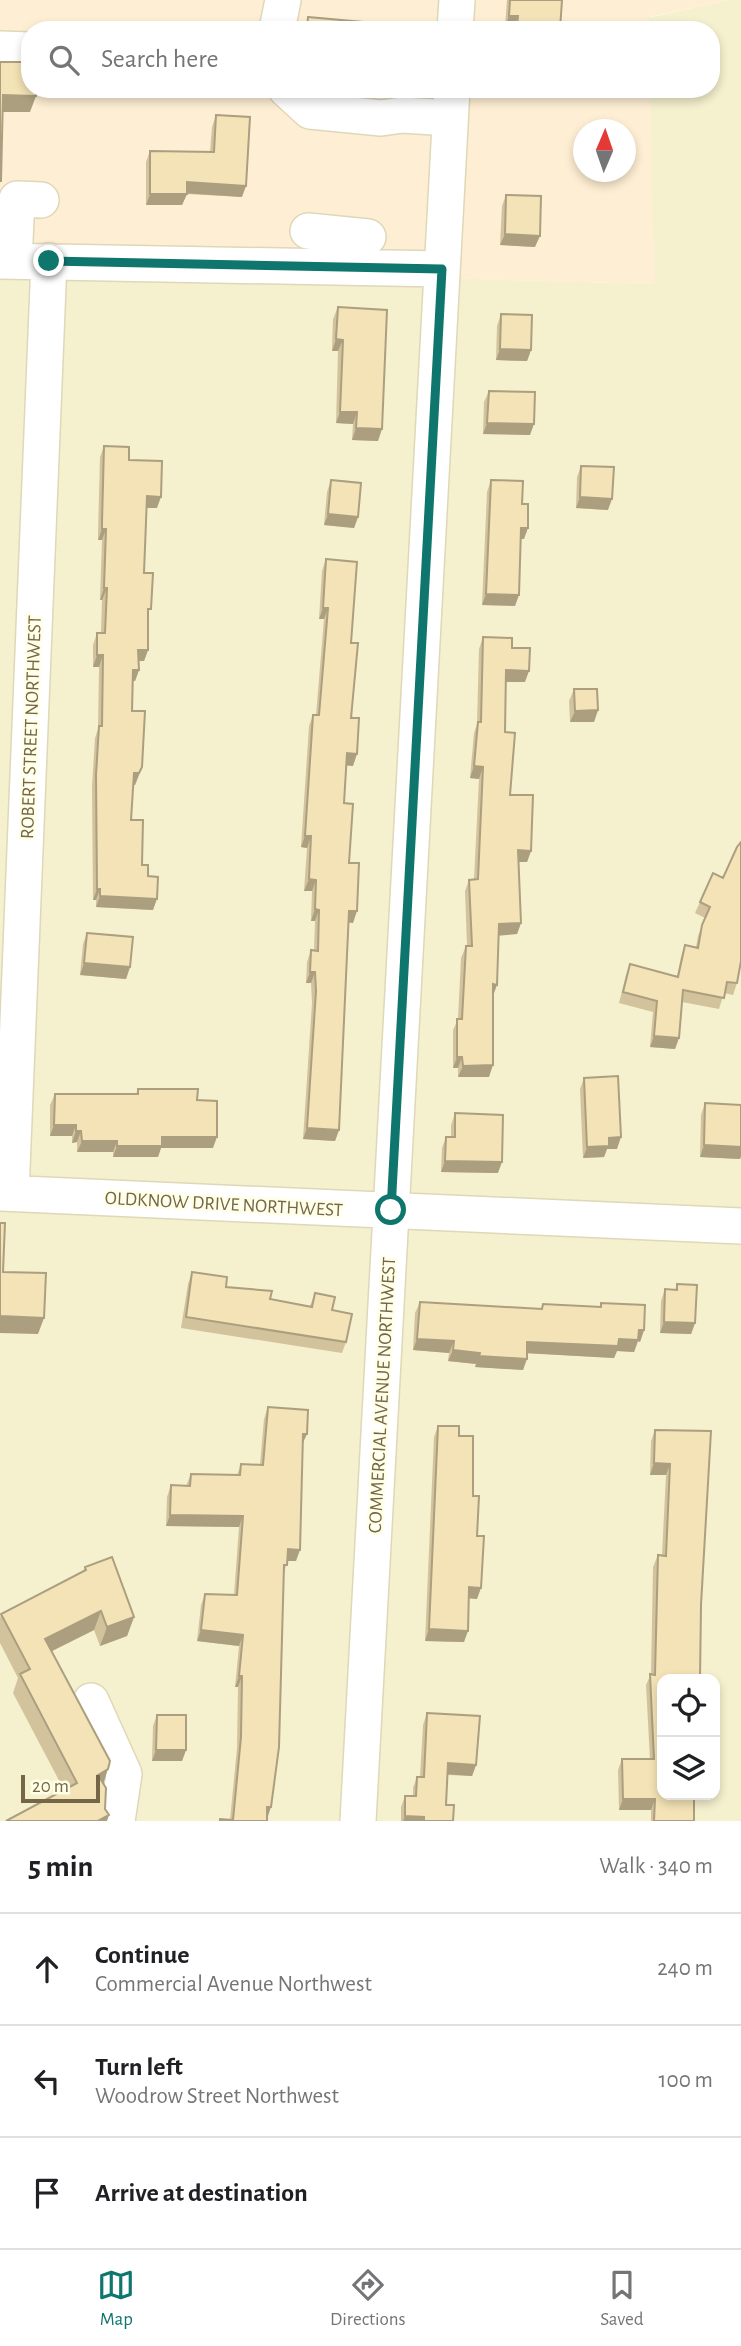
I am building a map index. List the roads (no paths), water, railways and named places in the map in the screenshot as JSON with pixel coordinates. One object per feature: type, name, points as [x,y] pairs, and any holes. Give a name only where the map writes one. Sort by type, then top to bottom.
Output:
[{"type":"street","points":[[279,21],[283,0]]},
{"type":"street","points":[[0,49],[21,50]]},
{"type":"street","points":[[296,98],[310,111],[381,118],[451,104]]},
{"type":"street","name":"COMMERCIAL AVENUE NORTHWEST","points":[[358,1821],[451,104]]},
{"type":"street","points":[[41,200],[17,200],[7,261],[442,269]]},
{"type":"street","points":[[308,231],[368,237]]},
{"type":"street","name":"ROBERT STREET NORTHWEST","points":[[5,1193],[49,261]]},
{"type":"street","name":"OLDKNOW DRIVE NORTHWEST","points":[[5,1193],[741,1226]]},
{"type":"street","points":[[92,1701],[124,1774],[117,1821]]}]
